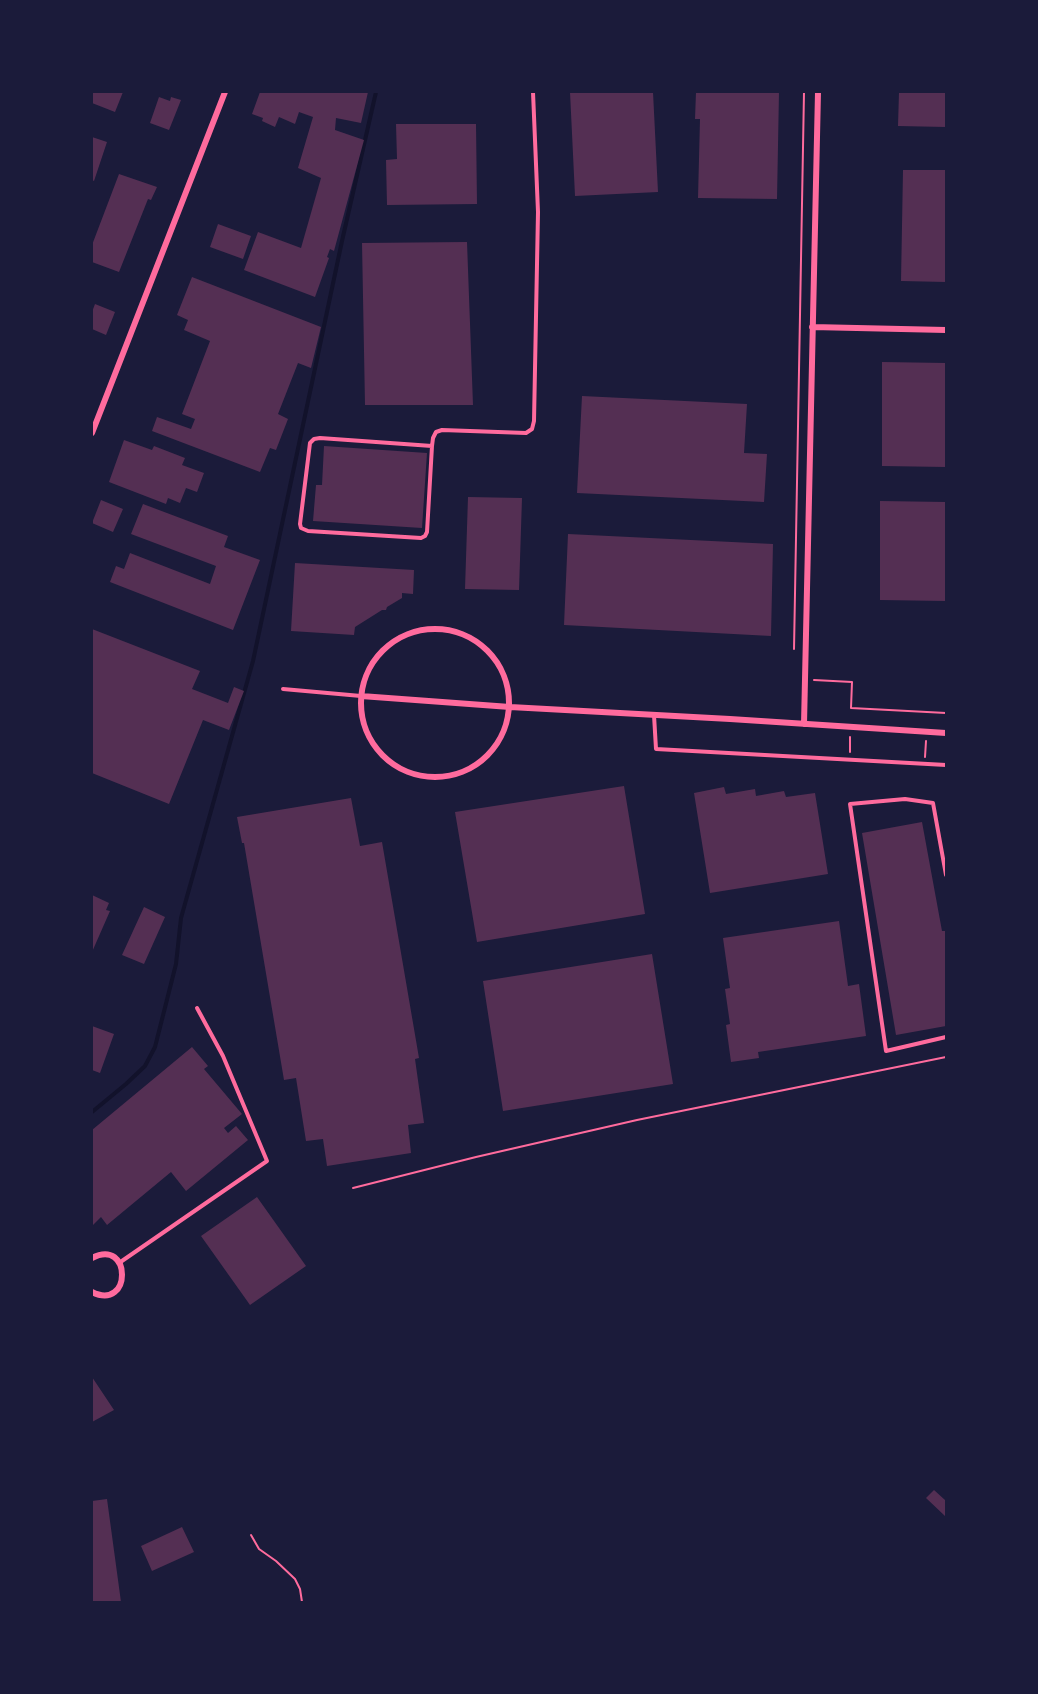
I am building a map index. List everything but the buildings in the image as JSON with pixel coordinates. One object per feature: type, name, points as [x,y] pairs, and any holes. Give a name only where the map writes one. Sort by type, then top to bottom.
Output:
[{"type":"street","points":[[92,433],[225,92]]},
{"type":"street","points":[[804,724],[818,92]]},
{"type":"street","points":[[812,327],[946,330]]},
{"type":"street","points":[[428,628],[454,630],[477,641],[496,659],[507,682],[510,707],[505,730],[493,751],[484,759],[454,776],[430,778],[407,772],[387,760],[371,742],[362,720],[361,696],[368,672],[382,650],[403,635],[428,628]]},
{"type":"street","points":[[361,696],[946,733]]},
{"type":"street","points":[[92,1258],[101,1254],[108,1255],[120,1263],[123,1276],[118,1287],[108,1294],[101,1295],[92,1292]]},
{"type":"lane","points":[[432,446],[314,439],[310,443],[301,528],[308,531],[421,538],[427,532],[434,435],[442,430],[526,433],[532,429],[534,421],[537,212],[533,92]]},
{"type":"lane","points":[[283,689],[361,696]]},
{"type":"lane","points":[[654,715],[656,749],[946,765]]},
{"type":"lane","points":[[946,875],[933,803],[905,799],[850,804],[886,1051],[946,1037]]},
{"type":"lane","points":[[120,1263],[267,1161],[223,1056],[197,1008]]},
{"type":"path","points":[[794,656],[804,92]]},
{"type":"path","points":[[816,681],[852,682],[851,708],[946,713]]},
{"type":"path","points":[[850,734],[850,760]]},
{"type":"path","points":[[925,764],[926,739]]},
{"type":"path","points":[[353,1188],[637,1120],[946,1057]]},
{"type":"path","points":[[251,1535],[259,1549],[295,1579],[300,1589],[302,1602]]},
{"type":"waterway","points":[[92,1112],[145,1066],[155,1047],[176,964],[181,918],[253,661],[376,92]]}]
